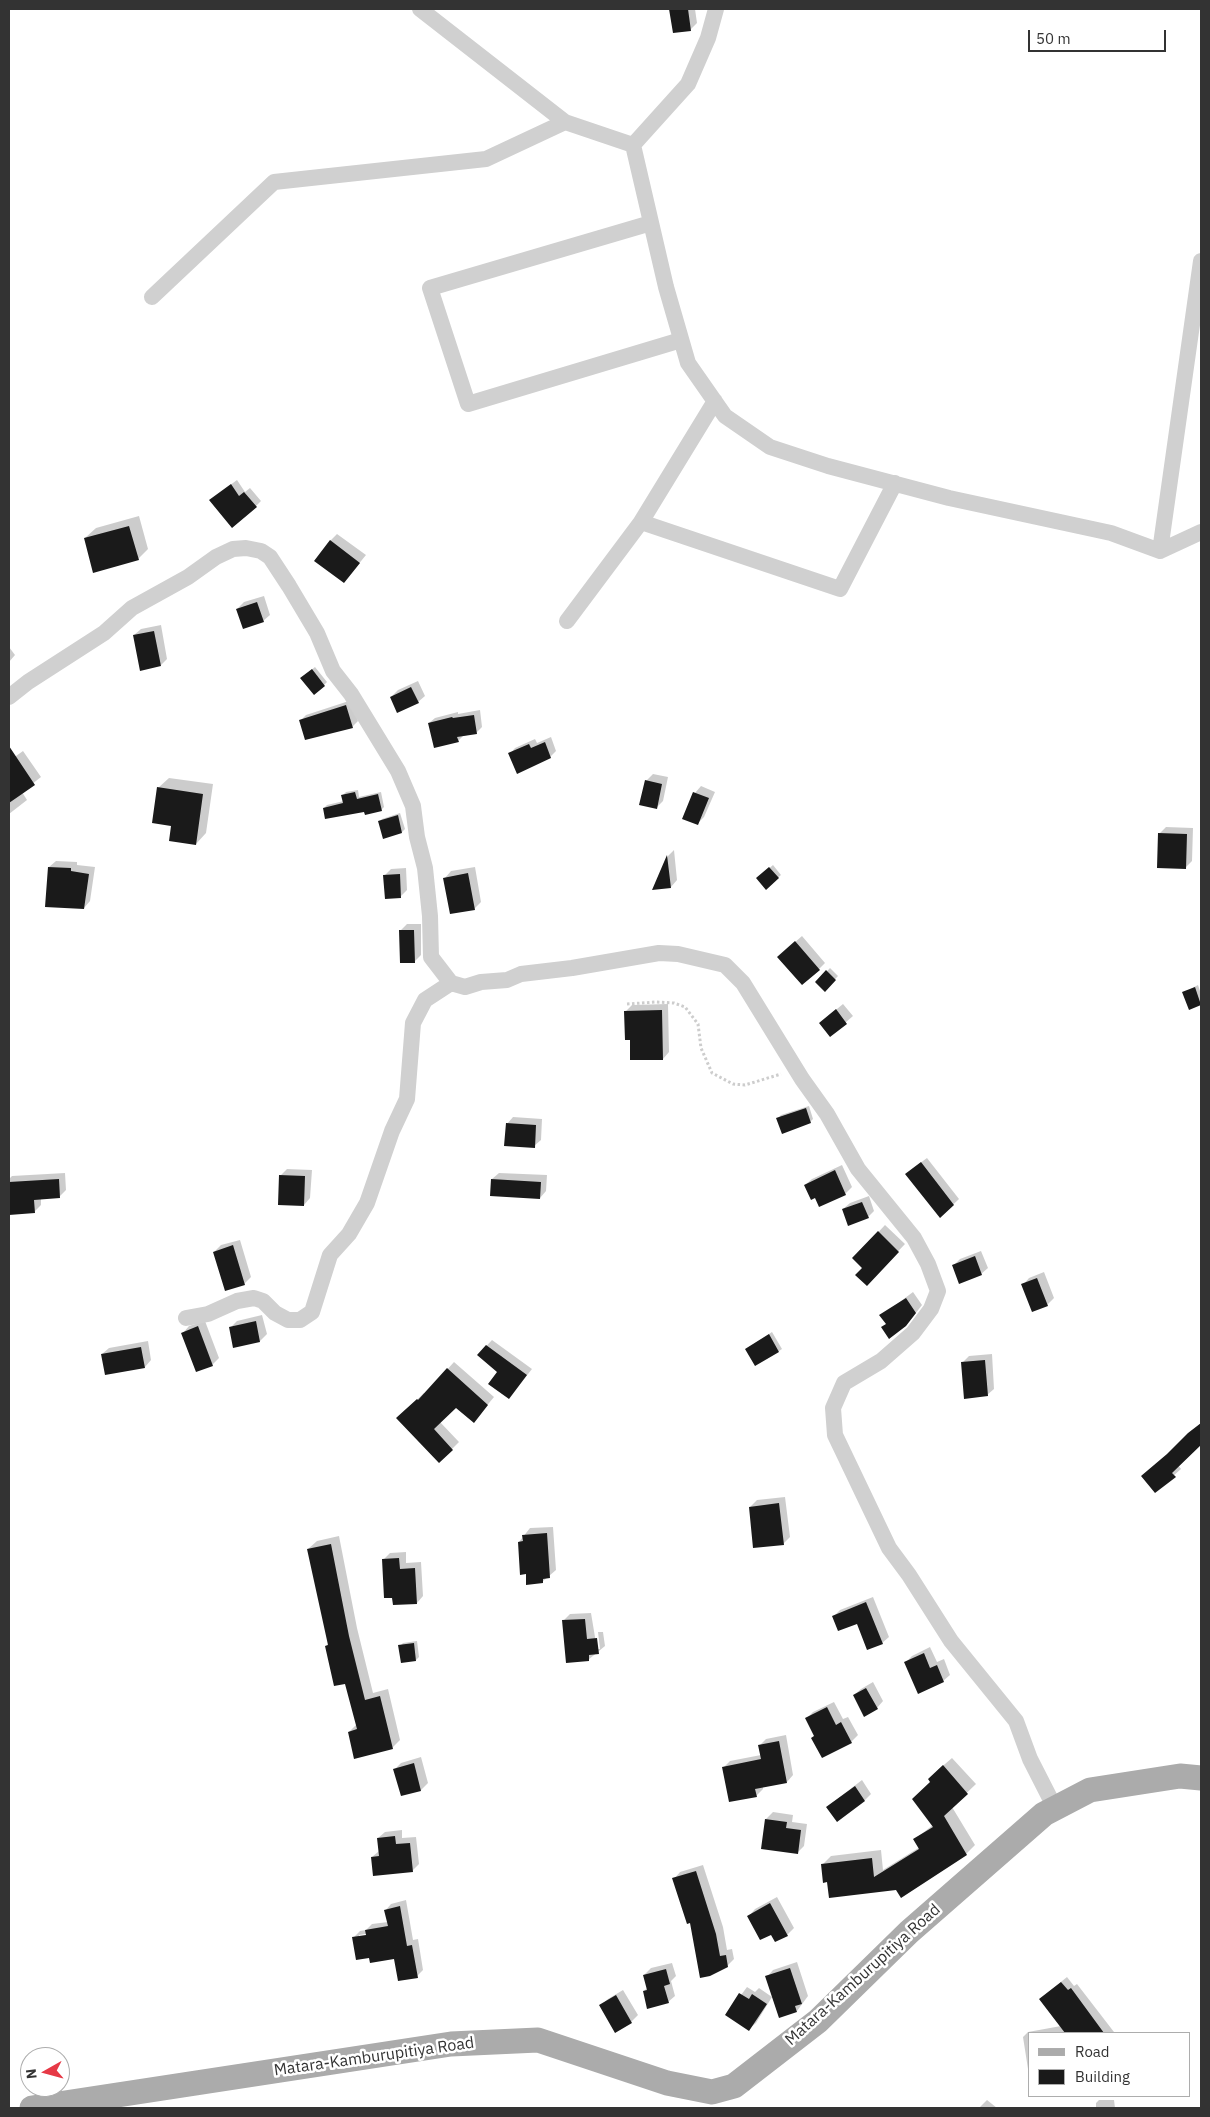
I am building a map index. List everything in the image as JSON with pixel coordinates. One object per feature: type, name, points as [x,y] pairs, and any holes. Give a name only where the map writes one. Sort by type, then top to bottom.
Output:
[{"type":"main road","name":"Matara-Kamburupitiya Road","points":[[32,2108],[451,2044],[538,2040],[667,2083],[712,2092],[734,2086],[818,2021],[909,1932],[1044,1814],[1090,1790],[1180,1776],[1201,1778]]},
{"type":"street","points":[[420,9],[565,122],[633,145]]},
{"type":"street","points":[[633,145],[688,84],[708,38],[716,9]]},
{"type":"street","points":[[152,297],[274,182],[486,158],[565,122]]},
{"type":"street","points":[[633,145],[666,287],[688,363],[725,416],[770,447],[828,466],[949,498],[1111,533],[1160,551],[1201,532]]},
{"type":"street","points":[[651,222],[430,288],[468,404],[681,340]]},
{"type":"street","points":[[1160,551],[1201,261]]},
{"type":"street","points":[[567,620],[641,522],[715,401]]},
{"type":"street","points":[[641,522],[840,590],[895,484]]},
{"type":"street","points":[[9,697],[28,682],[104,632],[132,608],[188,577],[216,557],[233,549],[246,548],[266,554],[270,557],[317,632],[333,671],[351,694],[398,771],[413,806],[417,837],[425,868],[430,916],[431,957],[451,983],[465,987],[482,982],[507,980],[521,974],[572,968],[659,953],[708,959],[725,965],[743,983],[827,1114],[858,1169],[914,1238],[928,1264],[938,1291],[931,1309],[914,1333],[881,1361],[844,1383],[833,1408],[835,1435],[889,1548],[909,1574],[951,1641],[1016,1721],[1030,1759],[1055,1808]]},
{"type":"street","points":[[186,1318],[208,1314],[237,1301],[254,1298],[263,1301],[275,1313],[288,1320],[300,1320],[312,1312],[330,1255],[349,1234],[367,1203],[392,1131],[407,1099],[413,1023],[425,1000],[451,983]]},
{"type":"path","points":[[627,1004],[656,1002],[674,1003],[685,1007],[698,1024],[701,1048],[712,1073],[733,1084],[745,1085],[758,1082],[782,1074],[794,1065]]},
{"type":"building","points":[[669,9],[688,9],[691,31],[673,33]]},
{"type":"building","points":[[231,484],[239,496],[244,492],[257,507],[232,528],[209,500]]},
{"type":"building","points":[[129,526],[139,560],[93,573],[84,538]]},
{"type":"building","points":[[330,540],[360,563],[344,583],[314,561]]},
{"type":"building","points":[[257,602],[264,622],[243,629],[236,609]]},
{"type":"building","points":[[154,631],[161,666],[140,671],[133,635]]},
{"type":"building","points":[[312,669],[325,686],[314,695],[300,678]]},
{"type":"building","points":[[411,687],[419,703],[397,713],[390,697]]},
{"type":"building","points":[[346,705],[353,728],[305,740],[299,720]]},
{"type":"building","points":[[474,715],[477,734],[457,737],[459,742],[434,748],[428,723],[452,717]]},
{"type":"building","points":[[545,742],[551,758],[517,774],[508,753],[529,744],[531,748]]},
{"type":"building","points":[[9,746],[35,785],[9,803]]},
{"type":"building","points":[[645,780],[662,784],[657,809],[639,805]]},
{"type":"building","points":[[157,787],[203,794],[196,845],[169,841],[171,826],[152,823]]},
{"type":"building","points":[[355,792],[357,799],[378,794],[382,811],[365,815],[364,812],[325,819],[323,808],[343,803],[341,795]]},
{"type":"building","points":[[693,792],[709,798],[698,825],[682,819]]},
{"type":"building","points":[[398,815],[402,833],[383,839],[378,821]]},
{"type":"building","points":[[1158,833],[1187,834],[1186,869],[1157,868]]},
{"type":"building","points":[[667,855],[671,888],[652,890]]},
{"type":"building","points":[[48,867],[71,868],[71,871],[89,874],[84,909],[45,907]]},
{"type":"building","points":[[769,867],[779,878],[766,890],[756,878]]},
{"type":"building","points":[[468,873],[475,910],[450,914],[443,878]]},
{"type":"building","points":[[400,874],[401,898],[385,899],[383,875]]},
{"type":"building","points":[[399,930],[414,930],[415,963],[400,963]]},
{"type":"building","points":[[795,941],[820,970],[802,985],[777,957]]},
{"type":"building","points":[[826,970],[836,980],[825,992],[815,982]]},
{"type":"building","points":[[1195,987],[1201,1005],[1189,1010],[1182,992]]},
{"type":"building","points":[[836,1009],[847,1024],[830,1037],[819,1023]]},
{"type":"building","points":[[662,1010],[663,1060],[630,1060],[630,1040],[625,1040],[624,1011]]},
{"type":"building","points":[[806,1108],[811,1123],[782,1134],[776,1118]]},
{"type":"building","points":[[506,1123],[536,1125],[535,1148],[504,1146]]},
{"type":"building","points":[[921,1162],[954,1205],[940,1218],[905,1174]]},
{"type":"building","points":[[835,1170],[846,1195],[819,1207],[815,1198],[811,1200],[804,1185]]},
{"type":"building","points":[[279,1175],[305,1176],[304,1206],[278,1205]]},
{"type":"building","points":[[59,1179],[60,1198],[34,1200],[35,1213],[9,1215],[9,1182]]},
{"type":"building","points":[[491,1179],[541,1182],[540,1199],[490,1196]]},
{"type":"building","points":[[862,1202],[869,1218],[848,1226],[842,1209]]},
{"type":"building","points":[[878,1231],[899,1252],[867,1286],[855,1275],[862,1268],[852,1258]]},
{"type":"building","points":[[233,1245],[245,1285],[225,1291],[213,1252]]},
{"type":"building","points":[[975,1256],[982,1275],[959,1284],[952,1265]]},
{"type":"building","points":[[1037,1278],[1048,1306],[1032,1312],[1021,1284]]},
{"type":"building","points":[[906,1298],[916,1313],[906,1326],[889,1339],[881,1327],[886,1324],[879,1315]]},
{"type":"building","points":[[256,1321],[260,1342],[233,1348],[229,1327]]},
{"type":"building","points":[[198,1326],[213,1366],[196,1372],[181,1333]]},
{"type":"building","points":[[769,1334],[779,1352],[755,1366],[745,1349]]},
{"type":"building","points":[[486,1345],[527,1375],[509,1399],[488,1384],[497,1372],[477,1355]]},
{"type":"building","points":[[141,1347],[145,1368],[105,1375],[101,1354]]},
{"type":"building","points":[[985,1360],[988,1396],[964,1399],[961,1362]]},
{"type":"building","points":[[447,1368],[488,1405],[474,1423],[456,1408],[434,1429],[453,1450],[439,1463],[396,1418],[418,1400]]},
{"type":"building","points":[[1201,1423],[1201,1445],[1172,1473],[1176,1477],[1155,1493],[1141,1476]]},
{"type":"building","points":[[779,1503],[784,1545],[753,1548],[749,1507]]},
{"type":"building","points":[[547,1533],[550,1578],[543,1579],[543,1583],[526,1585],[526,1574],[520,1575],[518,1542],[523,1541],[522,1535]]},
{"type":"building","points":[[331,1544],[349,1636],[365,1700],[380,1696],[393,1749],[354,1759],[348,1732],[357,1729],[345,1684],[334,1686],[325,1646],[328,1645],[307,1549]]},
{"type":"building","points":[[399,1558],[400,1569],[415,1568],[417,1604],[393,1605],[392,1598],[384,1598],[382,1559]]},
{"type":"building","points":[[866,1602],[883,1644],[867,1650],[857,1624],[838,1631],[832,1616]]},
{"type":"building","points":[[585,1619],[587,1639],[597,1638],[599,1654],[589,1655],[589,1661],[566,1663],[562,1620]]},
{"type":"building","points":[[414,1643],[416,1661],[401,1663],[398,1645]]},
{"type":"building","points":[[924,1653],[930,1668],[937,1665],[944,1682],[918,1694],[904,1662]]},
{"type":"building","points":[[866,1688],[878,1709],[864,1717],[853,1695]]},
{"type":"building","points":[[827,1707],[836,1725],[841,1722],[852,1743],[822,1758],[811,1738],[814,1736],[805,1718]]},
{"type":"building","points":[[779,1741],[787,1783],[755,1789],[757,1797],[729,1802],[722,1767],[761,1759],[758,1745]]},
{"type":"building","points":[[414,1763],[421,1791],[401,1796],[393,1769]]},
{"type":"building","points":[[943,1765],[968,1794],[944,1816],[967,1855],[901,1898],[896,1890],[829,1898],[827,1882],[823,1883],[821,1864],[872,1858],[874,1877],[919,1849],[913,1839],[933,1827],[912,1799],[930,1782],[928,1779]]},
{"type":"building","points":[[855,1786],[865,1801],[837,1822],[826,1807]]},
{"type":"building","points":[[765,1819],[787,1822],[786,1828],[801,1830],[798,1854],[761,1849]]},
{"type":"building","points":[[395,1836],[396,1844],[410,1843],[413,1872],[373,1876],[371,1857],[379,1856],[377,1838]]},
{"type":"building","points":[[696,1871],[716,1934],[720,1956],[726,1955],[728,1967],[710,1976],[700,1978],[690,1923],[687,1924],[672,1878]]},
{"type":"building","points":[[770,1903],[788,1936],[775,1942],[771,1935],[760,1940],[747,1916]]},
{"type":"building","points":[[400,1906],[407,1946],[412,1945],[418,1978],[398,1981],[394,1959],[370,1963],[369,1958],[356,1960],[352,1937],[366,1935],[365,1930],[388,1926],[384,1910]]},
{"type":"building","points":[[790,1968],[802,2004],[795,2006],[797,2012],[779,2018],[765,1976]]},
{"type":"building","points":[[666,1969],[670,1984],[664,1986],[669,2003],[647,2009],[643,1991],[647,1990],[643,1975]]},
{"type":"building","points":[[1061,1982],[1068,1990],[1071,1988],[1103,2032],[1064,2032],[1039,1999]]},
{"type":"building","points":[[739,1993],[749,1999],[752,1994],[767,2004],[749,2031],[725,2015]]},
{"type":"building","points":[[616,1995],[632,2023],[615,2033],[599,2005]]}]
